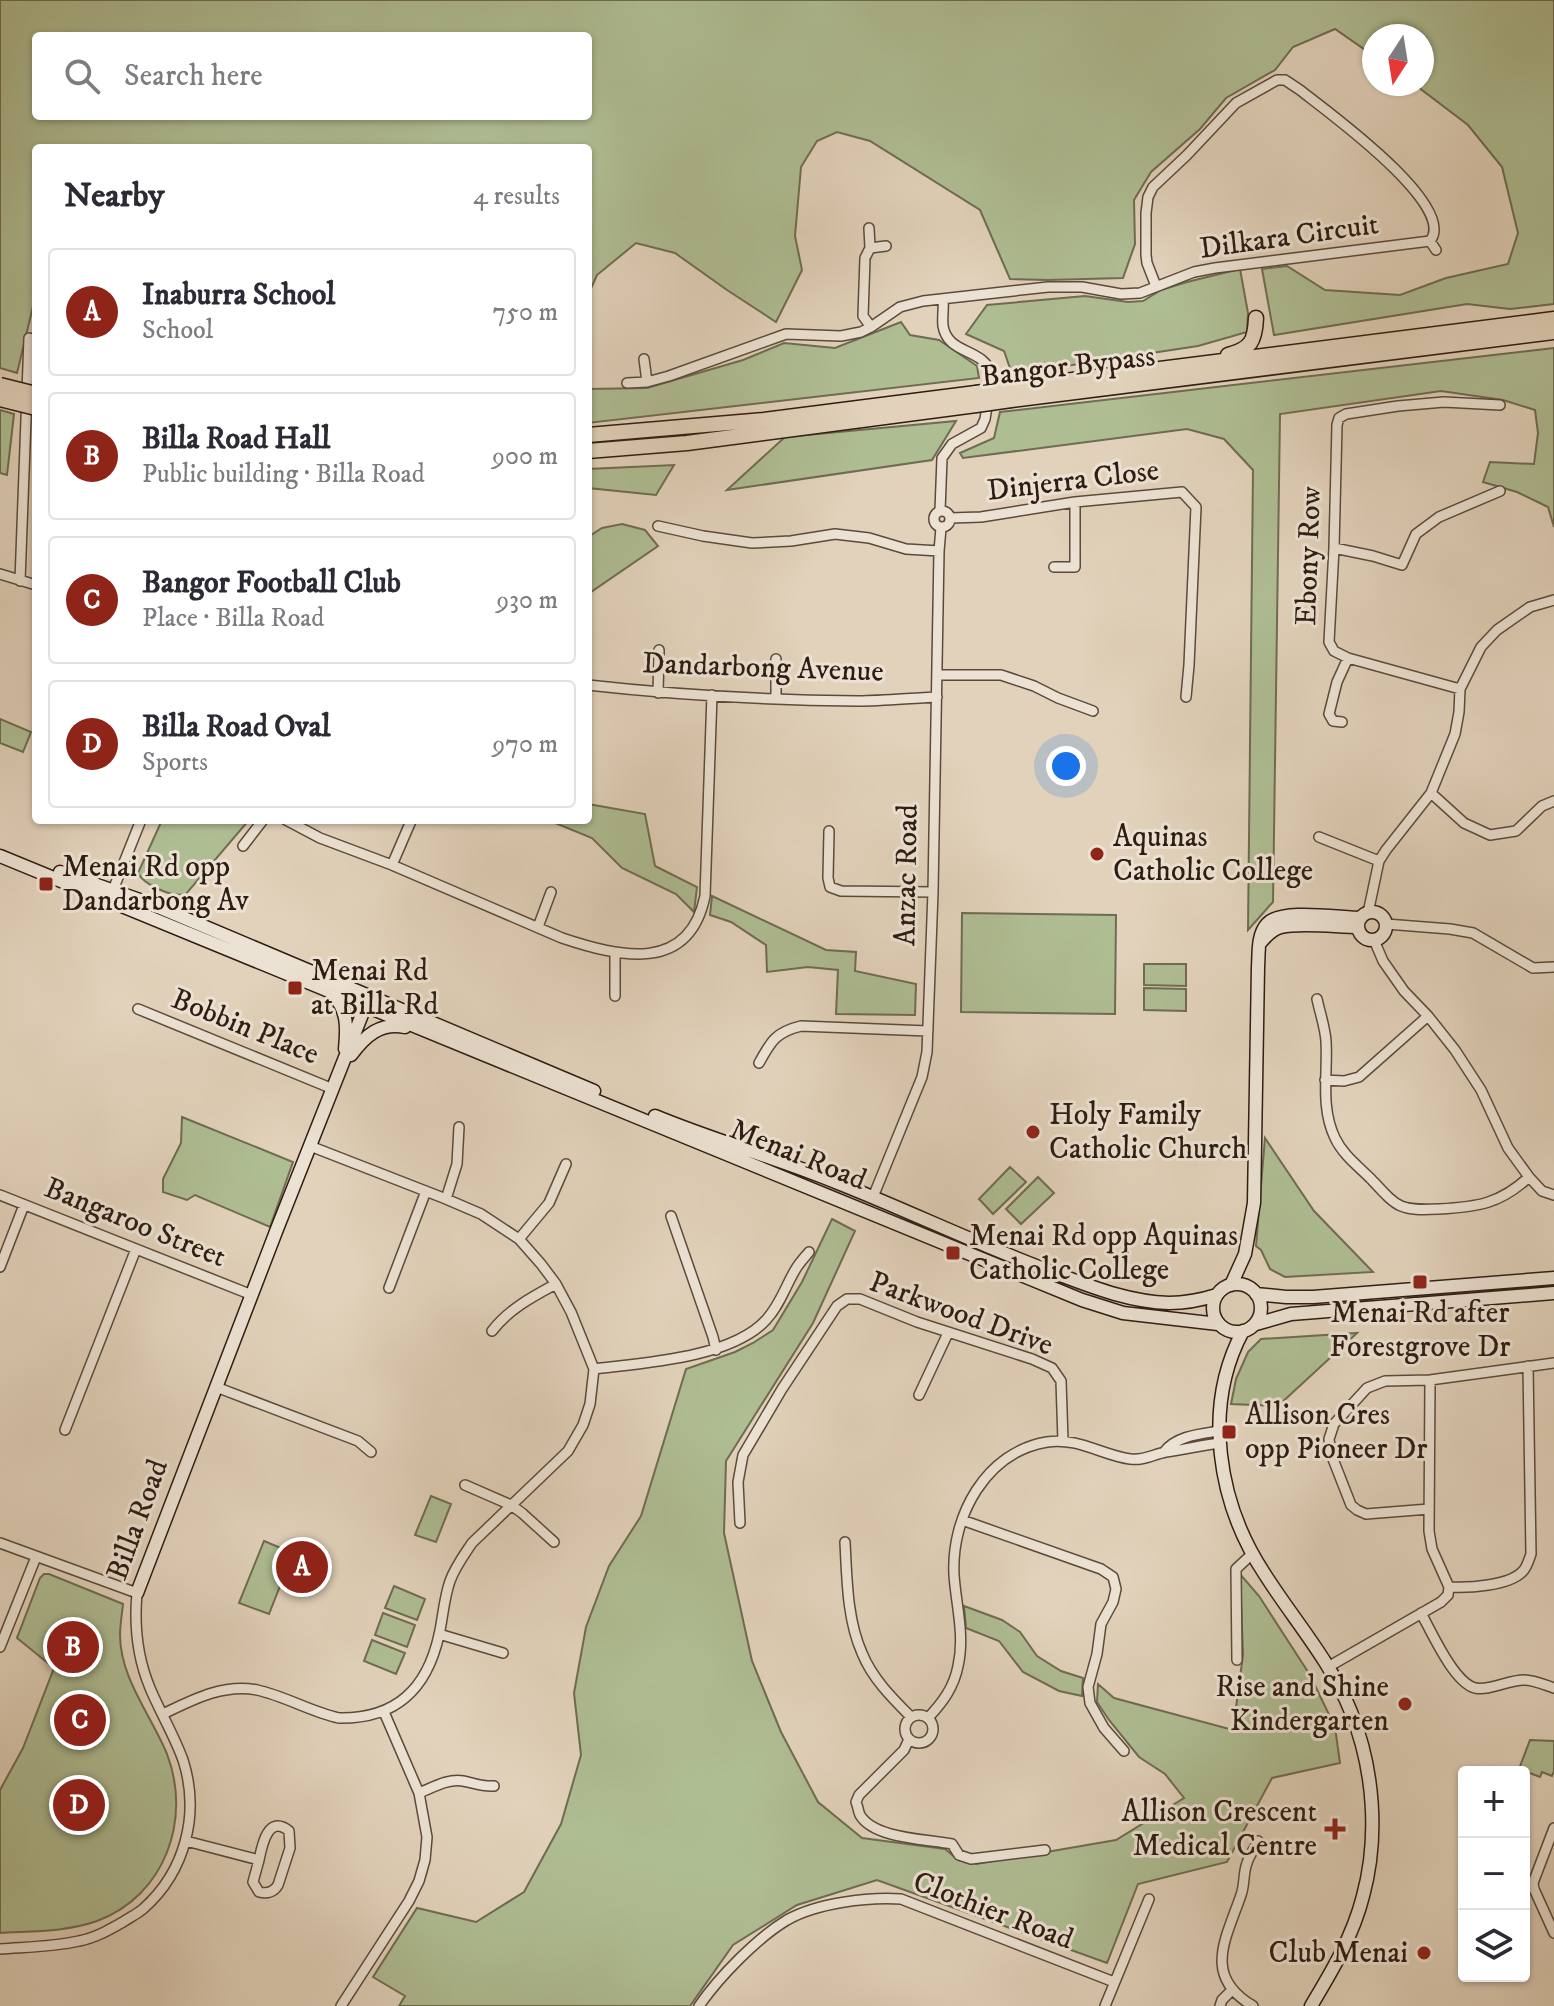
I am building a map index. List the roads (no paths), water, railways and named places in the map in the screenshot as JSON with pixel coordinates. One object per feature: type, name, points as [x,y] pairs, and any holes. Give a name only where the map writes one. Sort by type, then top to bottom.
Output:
[{"type":"main road","points":[[1193,366],[1242,351],[1252,342],[1256,318],[1268,344],[1289,352]]},
{"type":"main road","name":"Bangor Bypass","points":[[592,451],[687,443],[1289,352],[1554,319]]},
{"type":"main road","name":"Bangor Bypass","points":[[1010,394],[1554,332]]},
{"type":"main road","points":[[0,385],[32,393]]},
{"type":"main road","points":[[0,399],[32,407]]},
{"type":"main road","name":"Bangor Bypass","points":[[592,435],[976,399]]},
{"type":"main road","name":"Menai Road","points":[[0,853],[111,895],[331,993],[1082,1300],[1123,1313],[1221,1326]]},
{"type":"main road","name":"Menai Road","points":[[111,895],[151,904],[665,1120],[822,1176],[1023,1261],[1107,1292],[1168,1303],[1217,1295]]},
{"type":"main road","points":[[1231,1285],[1245,1254],[1254,1203],[1259,945],[1280,927],[1362,920],[1378,913],[1386,924],[1383,935],[1374,940],[1365,938],[1362,920]]},
{"type":"main road","name":"Menai Road","points":[[326,978],[356,995],[365,1007]]},
{"type":"main road","points":[[331,993],[341,1005],[346,1023],[345,1051],[339,1075]]},
{"type":"main road","name":"Menai Road","points":[[365,1007],[380,1004],[405,1012]]},
{"type":"main road","name":"Billa Road","points":[[137,1593],[365,1007]]},
{"type":"main road","points":[[339,1075],[361,1042],[387,1026],[406,1027],[439,1037]]},
{"type":"main road","name":"Anzac Road","points":[[867,1211],[873,1197]]},
{"type":"main road","points":[[1245,1254],[1252,1291],[1260,1303],[1261,1311],[1256,1324]]},
{"type":"main road","points":[[1554,1278],[1313,1297],[1286,1297],[1252,1291],[1237,1284],[1222,1289],[1213,1310],[1221,1326],[1232,1332],[1249,1330],[1256,1324],[1291,1314],[1554,1293]]},
{"type":"main road","points":[[1221,1326],[1227,1366]]},
{"type":"main road","points":[[1243,1331],[1227,1366],[1220,1404],[1219,1437],[1232,1506],[1252,1554],[1346,1699],[1362,1744],[1371,1798],[1371,1850],[1363,1897],[1336,1964],[1311,2006]]},
{"type":"street","name":"Dilkara Circuit","points":[[627,383],[669,376],[786,334],[841,336],[861,332],[900,307],[912,303],[1057,286],[1131,294],[1215,268],[1433,246],[1435,232],[1428,210],[1407,179],[1300,90],[1285,80],[1277,80],[1236,103],[1153,187],[1146,213],[1146,255],[1156,286]]},
{"type":"street","points":[[869,228],[863,316],[871,327]]},
{"type":"street","points":[[870,248],[886,246]]},
{"type":"street","points":[[940,511],[942,458],[952,444],[981,428],[992,376],[983,359],[959,348],[948,338],[943,327],[943,299]]},
{"type":"street","points":[[20,581],[32,358]]},
{"type":"street","points":[[644,359],[647,382]]},
{"type":"street","name":"Ebony Row","points":[[1460,689],[1348,658],[1334,651],[1329,642],[1337,425],[1339,418],[1346,414],[1398,406],[1444,402],[1500,405]]},
{"type":"street","points":[[1334,548],[1402,565],[1416,534],[1439,517],[1500,491]]},
{"type":"street","name":"Dinjerra Close","points":[[950,518],[981,517],[1075,502],[1182,492],[1196,507],[1186,697]]},
{"type":"street","points":[[1054,567],[1075,567],[1075,502]]},
{"type":"street","points":[[940,511],[947,512],[950,518],[949,525],[941,528],[934,521],[940,511]]},
{"type":"street","points":[[658,526],[752,543],[835,534],[869,538],[906,549],[939,551]]},
{"type":"street","name":"Anzac Road","points":[[873,1197],[925,1064],[933,892],[941,528]]},
{"type":"street","points":[[0,574],[32,584]]},
{"type":"street","points":[[1362,920],[1379,861],[1431,793],[1455,734],[1460,689],[1481,647],[1497,630],[1530,607],[1554,600]]},
{"type":"street","points":[[658,693],[659,650]]},
{"type":"street","points":[[1342,722],[1333,721],[1329,714],[1337,682],[1348,658]]},
{"type":"street","points":[[776,659],[776,699]]},
{"type":"street","points":[[937,675],[1001,675],[1093,711]]},
{"type":"street","name":"Dandarbong Avenue","points":[[592,685],[658,693],[776,699],[861,701],[937,697]]},
{"type":"street","points":[[294,824],[320,838],[590,947],[629,955],[678,944],[688,936],[701,914],[705,896],[712,695]]},
{"type":"street","points":[[1431,793],[1464,823],[1490,835],[1516,831],[1542,806],[1554,801]]},
{"type":"street","points":[[111,895],[139,824]]},
{"type":"street","points":[[243,846],[260,824]]},
{"type":"street","points":[[392,865],[410,824]]},
{"type":"street","points":[[829,831],[830,887],[841,891],[933,892]]},
{"type":"street","points":[[1319,837],[1379,861]]},
{"type":"street","points":[[538,927],[551,892]]},
{"type":"street","points":[[1386,924],[1473,933],[1533,968],[1554,967]]},
{"type":"street","points":[[1374,940],[1383,961],[1404,991],[1455,1050],[1481,1090],[1508,1148],[1542,1191],[1554,1195]]},
{"type":"street","points":[[615,953],[615,996]]},
{"type":"street","points":[[1317,999],[1326,1038],[1326,1109],[1335,1138],[1352,1162],[1392,1202],[1410,1209],[1482,1205],[1509,1193],[1529,1177]]},
{"type":"street","name":"Bobbin Place","points":[[138,1009],[333,1089]]},
{"type":"street","points":[[1325,1080],[1344,1081],[1359,1077],[1428,1016]]},
{"type":"street","points":[[759,1063],[770,1043],[783,1030],[801,1026],[928,1031]]},
{"type":"street","points":[[446,1199],[457,1164],[459,1127]]},
{"type":"street","points":[[163,1714],[195,1699],[241,1688],[257,1690],[339,1718],[384,1712],[402,1701],[421,1682],[430,1666],[449,1583],[460,1560],[472,1543],[568,1451],[583,1425],[590,1404],[594,1369],[571,1312],[556,1284],[519,1239],[481,1214],[310,1146]]},
{"type":"street","points":[[519,1239],[549,1203],[566,1164]]},
{"type":"street","points":[[389,1288],[426,1191]]},
{"type":"street","name":"Bangaroo Street","points":[[0,1195],[252,1295]]},
{"type":"street","points":[[0,1267],[24,1205]]},
{"type":"street","points":[[671,1216],[716,1350]]},
{"type":"street","points":[[65,1430],[136,1249]]},
{"type":"street","points":[[594,1369],[716,1350],[737,1341],[763,1323],[776,1308],[797,1267],[809,1252]]},
{"type":"street","points":[[492,1331],[511,1311],[556,1284]]},
{"type":"street","name":"Parkwood Drive","points":[[740,1523],[738,1482],[743,1455],[837,1306],[847,1299],[860,1299],[1052,1368],[1061,1381],[1063,1441]]},
{"type":"street","points":[[919,1395],[948,1333]]},
{"type":"street","points":[[1429,1509],[1366,1514],[1351,1505],[1331,1454],[1329,1439],[1334,1424],[1367,1388],[1385,1381],[1430,1380],[1554,1363]]},
{"type":"street","points":[[1449,1587],[1483,1586],[1512,1579],[1523,1571],[1530,1559],[1528,1366]]},
{"type":"street","points":[[1328,1667],[1441,1602],[1448,1595],[1449,1587],[1432,1549],[1429,1531],[1430,1380]]},
{"type":"street","points":[[216,1387],[358,1441],[371,1452]]},
{"type":"street","points":[[928,1718],[948,1695],[958,1666],[961,1642],[954,1556],[962,1520],[978,1487],[995,1466],[1024,1449],[1047,1442],[1082,1444],[1132,1459],[1144,1459],[1164,1452],[1173,1453],[1219,1437]]},
{"type":"street","points":[[465,1485],[511,1505],[554,1542]]},
{"type":"street","points":[[962,1520],[1101,1569],[1113,1577],[1116,1589],[1101,1624],[1088,1687],[1090,1703],[1104,1728],[1124,1751]]},
{"type":"street","points":[[845,1542],[851,1611],[862,1655],[890,1695],[911,1717]]},
{"type":"street","points":[[0,1543],[137,1593]]},
{"type":"street","points":[[1237,1660],[1236,1569],[1252,1554]]},
{"type":"street","points":[[0,1647],[36,1557]]},
{"type":"street","name":"Billa Road","points":[[0,1949],[79,1941],[104,1933],[143,1909],[168,1881],[182,1855],[189,1827],[191,1794],[183,1759],[151,1690],[140,1658],[134,1619],[137,1593]]},
{"type":"street","points":[[1421,1613],[1447,1659],[1467,1685],[1484,1688],[1525,1680],[1554,1688]]},
{"type":"street","points":[[439,1634],[503,1653]]},
{"type":"street","points":[[341,2006],[409,1901],[425,1860],[427,1837],[419,1793],[384,1712]]},
{"type":"street","points":[[920,1714],[928,1718],[933,1725],[930,1738],[922,1743],[909,1739],[905,1728],[911,1717],[920,1714]]},
{"type":"street","points":[[909,1739],[904,1750],[859,1795],[856,1802],[861,1817],[891,1835],[952,1844],[959,1855],[971,1859],[1045,1850]]},
{"type":"street","points":[[419,1793],[458,1780],[479,1786],[494,1786]]},
{"type":"street","points":[[272,1827],[285,1827],[289,1831],[290,1848],[278,1885],[270,1892],[259,1892],[253,1882],[259,1860],[272,1827]]},
{"type":"street","points":[[1554,1828],[1533,1883],[1554,1933]]},
{"type":"street","points":[[186,1841],[259,1860]]},
{"type":"street","points":[[1253,2006],[1232,1990],[1221,1967],[1223,1948],[1244,1887],[1248,1860],[1258,1841]]},
{"type":"street","name":"Clothier Road","points":[[699,2006],[731,1967],[788,1919],[815,1909],[865,1899],[901,1899],[1114,1982]]},
{"type":"street","points":[[1105,2006],[1149,1899]]},
{"type":"street","points":[[1220,2006],[1232,1990]]},
{"type":"place","name":"Aquinas Catholic College","points":[[1097,854]]},
{"type":"place","name":"Menai Rd opp Dandarbong Av","points":[[46,884]]},
{"type":"place","name":"Menai Rd at Billa Rd","points":[[295,988]]},
{"type":"place","name":"Holy Family Catholic Church","points":[[1033,1132]]},
{"type":"place","name":"Menai Rd opp Aquinas Catholic College","points":[[953,1253]]},
{"type":"place","name":"Menai Rd after Forestgrove Dr","points":[[1420,1282]]},
{"type":"place","name":"Allison Cres opp Pioneer Dr","points":[[1229,1432]]},
{"type":"place","name":"Inaburra School","points":[[302,1567]]},
{"type":"place","name":"Billa Road Hall","points":[[73,1647]]},
{"type":"place","name":"Rise and Shine Kindergarten","points":[[1405,1704]]},
{"type":"place","name":"Bangor Football Club","points":[[80,1720]]},
{"type":"place","name":"Billa Road Oval","points":[[79,1805]]},
{"type":"place","name":"Allison Crescent Medical Centre","points":[[1335,1829]]},
{"type":"place","name":"Club Menai","points":[[1424,1953]]}]
